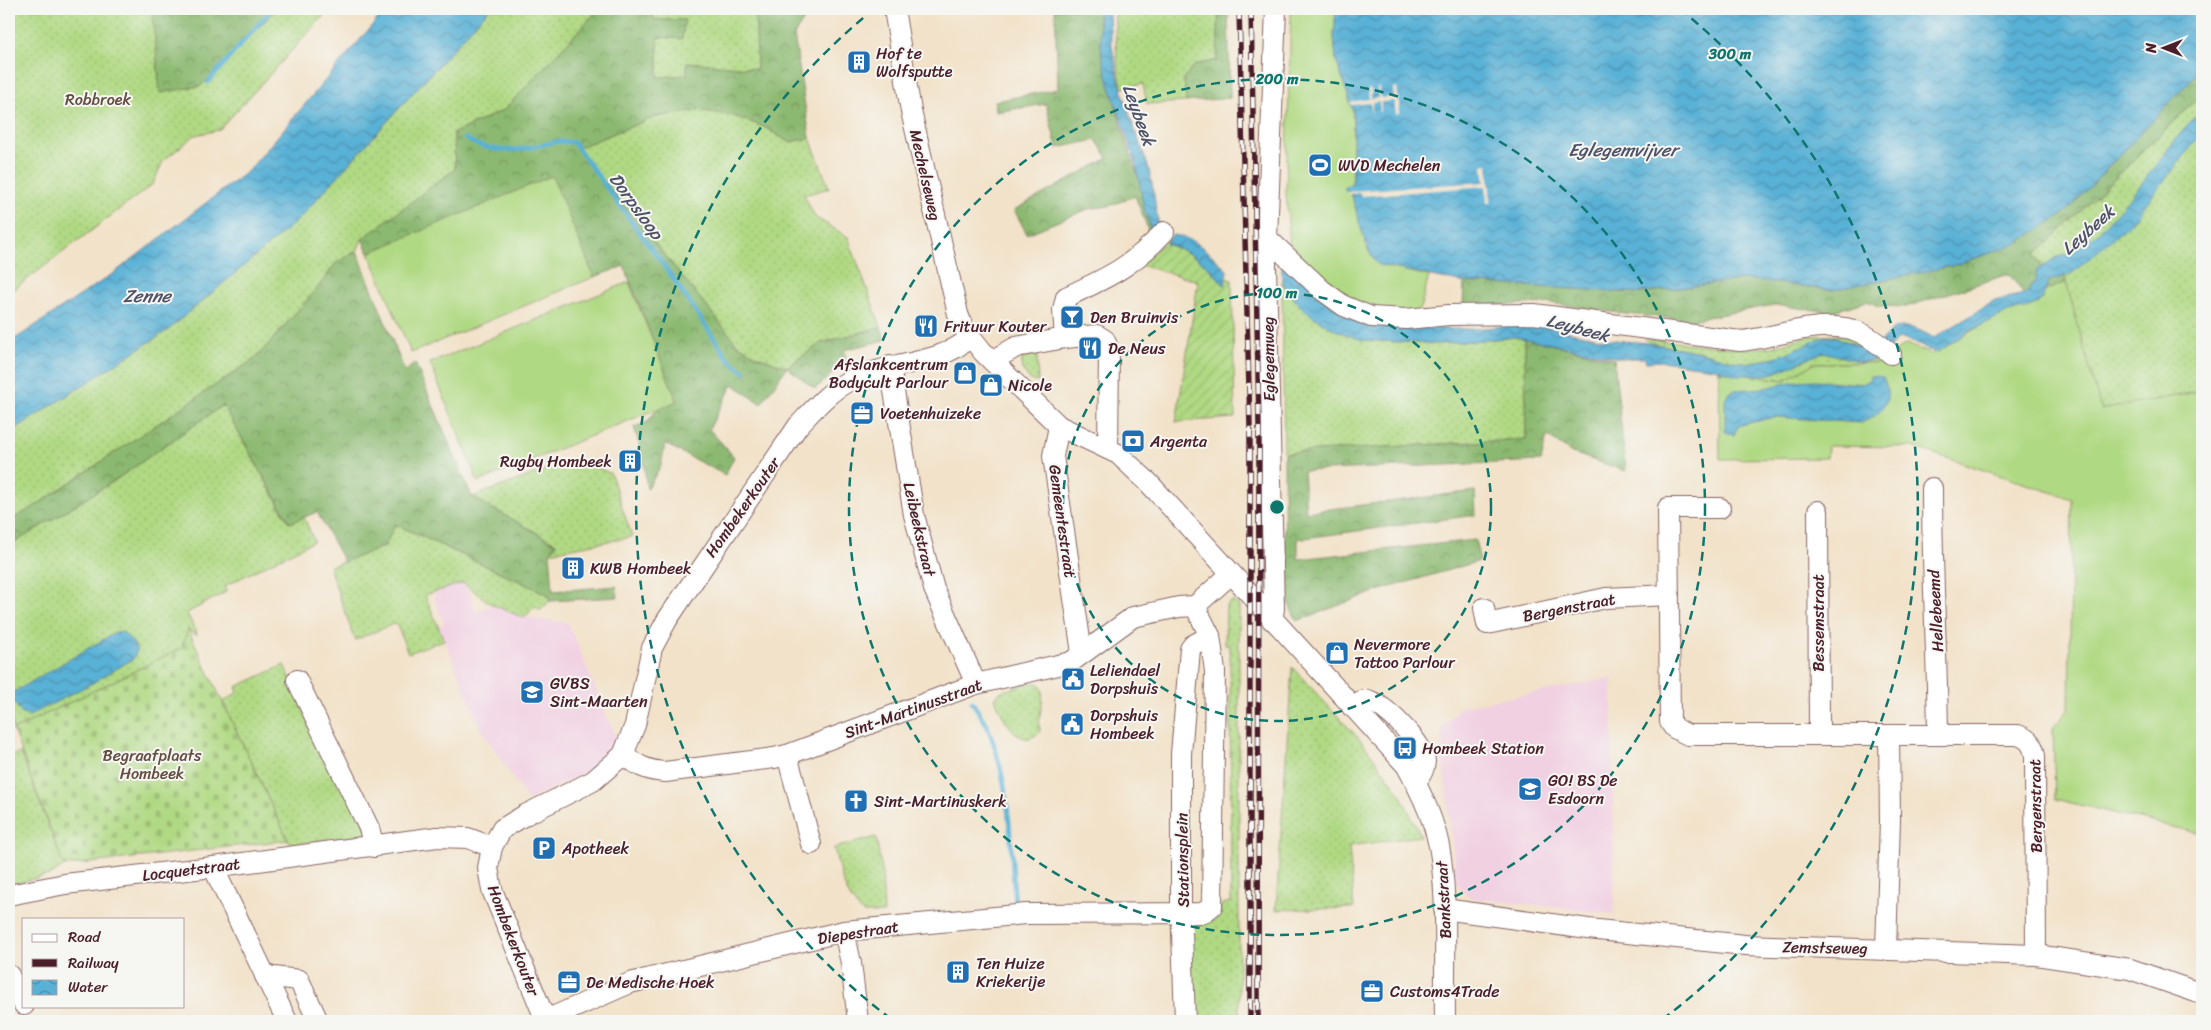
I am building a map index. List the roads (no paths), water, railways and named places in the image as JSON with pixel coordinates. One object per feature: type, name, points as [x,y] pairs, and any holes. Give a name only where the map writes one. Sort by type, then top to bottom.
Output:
[{"type":"street","name":"Mechelseweg","points":[[894,9],[910,112],[958,314],[970,337]]},
{"type":"street","name":"Eglegemweg","points":[[1272,620],[1274,610],[1273,525],[1267,273],[1276,9]]},
{"type":"street","points":[[1065,338],[1062,310],[1066,297],[1116,274],[1132,263],[1164,232]]},
{"type":"street","points":[[1268,239],[1322,290],[1344,306],[1371,318],[1406,319],[1449,315],[1534,314],[1740,341],[1761,339],[1796,330],[1826,327],[1847,328],[1874,340],[1891,354]]},
{"type":"street","points":[[992,360],[1016,348],[1065,338],[1096,335],[1105,340],[1109,351],[1108,449]]},
{"type":"street","points":[[970,337],[1059,426]]},
{"type":"street","name":"Hombekerkouter","points":[[546,1021],[492,890],[488,868],[492,847],[502,829],[592,781],[623,755],[635,725],[652,648],[680,597],[798,426],[836,389],[849,380],[890,366],[930,359],[961,346],[970,337]]},
{"type":"street","name":"Leibeekstraat","points":[[890,366],[914,515],[934,589],[976,684]]},
{"type":"street","name":"Bankstraat","points":[[1059,426],[1118,454],[1148,482],[1352,707],[1359,701],[1366,700],[1392,716],[1410,734],[1423,752],[1425,760],[1423,770],[1416,783],[1428,810],[1441,856],[1444,909],[1444,1021]]},
{"type":"street","name":"Gemeentestraat","points":[[1059,426],[1054,456],[1082,653]]},
{"type":"street","name":"Hellebeemd","points":[[1932,488],[1933,607],[1937,644],[1938,735]]},
{"type":"street","name":"Bergenstraat","points":[[1720,508],[1668,508],[1670,722],[1674,728],[1688,735],[2018,735],[2027,738],[2033,745],[2035,756],[2036,955]]},
{"type":"street","name":"Bessemstraat","points":[[1818,511],[1819,735]]},
{"type":"street","points":[[1195,606],[1231,574]]},
{"type":"street","name":"Bergenstraat","points":[[1484,608],[1487,624],[1606,598],[1669,595]]},
{"type":"street","name":"Sint-Martinusstraat","points":[[623,755],[640,767],[652,771],[665,772],[787,755],[976,684],[1071,662],[1133,617],[1179,607],[1195,606]]},
{"type":"street","name":"Stationsplein","points":[[1195,606],[1210,636],[1215,671],[1212,906],[1203,913],[1182,914],[1181,754],[1189,656],[1193,645],[1210,636]]},
{"type":"street","points":[[297,680],[369,828],[374,847]]},
{"type":"street","points":[[1886,948],[1890,820],[1889,735]]},
{"type":"street","points":[[787,755],[811,844]]},
{"type":"street","name":"Locquetstraat","points":[[9,896],[66,884],[459,836],[492,847]]},
{"type":"street","points":[[213,867],[288,1021]]},
{"type":"street","name":"Zemstseweg","points":[[1444,909],[1588,929],[1745,945],[1886,948],[2036,955],[2130,969],[2202,994]]},
{"type":"street","name":"Diepestraat","points":[[546,1021],[630,983],[844,931],[1026,914],[1182,914]]},
{"type":"street","points":[[1182,914],[1185,1021]]},
{"type":"street","points":[[844,931],[851,963],[858,1021]]},
{"type":"street","points":[[9,975],[22,1002]]},
{"type":"street","points":[[265,976],[298,980],[318,1021]]},
{"type":"street","points":[[25,1008],[32,1021]]},
{"type":"water","name":"Zenne","points":[[386,9],[489,9],[298,220],[168,330],[9,433],[9,343],[114,273],[249,170]]},
{"type":"water","points":[[1098,9],[1109,9],[1111,39],[1120,84],[1150,173],[1160,228],[1153,234],[1144,208],[1136,164],[1110,87],[1102,56]]},
{"type":"water","name":"Eglegemvijver","points":[[1336,9],[2202,9],[2202,68],[2066,212],[2016,244],[1953,266],[1833,290],[1747,279],[1640,293],[1460,282],[1379,265],[1370,252],[1362,232],[1351,192],[1345,191],[1345,187],[1351,184],[1353,180],[1353,111],[1336,60],[1334,36]]},
{"type":"water","points":[[2202,111],[2202,133],[2131,223],[2071,274],[2049,281],[2042,299],[2036,304],[2024,309],[2008,312],[1966,333],[1938,352],[1899,338],[1878,359],[1862,362],[1823,352],[1775,373],[1736,375],[1714,368],[1662,361],[1646,362],[1645,358],[1620,358],[1516,337],[1438,344],[1363,340],[1340,332],[1317,319],[1297,303],[1282,281],[1282,264],[1401,328],[1469,329],[1532,324],[1604,339],[1648,343],[1751,363],[1782,355],[1823,337],[1836,337],[1863,348],[1872,349],[1894,329],[1900,327],[1912,328],[1934,338],[1995,301],[2027,293],[2037,279],[2036,271],[2055,258],[2070,254],[2097,234],[2131,197],[2187,125]]},
{"type":"water","points":[[1172,235],[1188,239],[1202,247],[1215,258],[1227,270],[1225,286],[1213,272],[1192,255],[1166,244]]},
{"type":"water","points":[[1871,376],[1883,377],[1886,385],[1887,400],[1881,411],[1861,423],[1775,417],[1741,425],[1737,428],[1734,435],[1725,432],[1725,400],[1728,394],[1734,390],[1764,388],[1796,381],[1815,380],[1862,384],[1869,380]]},
{"type":"water","points":[[116,632],[123,632],[134,644],[137,651],[133,659],[29,716],[22,714],[9,694],[9,686],[14,692]]},
{"type":"waterway","points":[[208,82],[272,9]]},
{"type":"waterway","name":"Dorpsloop","points":[[465,138],[478,145],[500,150],[523,149],[548,143],[574,143],[670,274],[729,360],[745,372]]},
{"type":"waterway","name":"Dorpsloop","points":[[972,702],[988,728],[996,750],[1006,794],[1015,907]]},
{"type":"railway","points":[[1239,9],[1250,427],[1250,1021]]},
{"type":"railway","points":[[1251,9],[1259,426],[1258,1021]]},
{"type":"place","name":"Hof te Wolfsputte","points":[[859,62]]},
{"type":"place","name":"WVD Mechelen","points":[[1320,165]]},
{"type":"place","name":"Den Bruinvis","points":[[1072,317]]},
{"type":"place","name":"Frituur Kouter","points":[[926,326]]},
{"type":"place","name":"De Neus","points":[[1090,348]]},
{"type":"place","name":"Afslankcentrum Bodycult Parlour","points":[[965,373]]},
{"type":"place","name":"Nicole","points":[[991,385]]},
{"type":"place","name":"Voetenhuizeke","points":[[862,413]]},
{"type":"place","name":"Argenta","points":[[1133,441]]},
{"type":"place","name":"Rugby Hombeek","points":[[630,461]]},
{"type":"place","name":"KWB Hombeek","points":[[573,568]]},
{"type":"place","name":"Nevermore Tattoo Parlour","points":[[1337,653]]},
{"type":"place","name":"Leliendael Dorpshuis","points":[[1073,679]]},
{"type":"place","name":"GVBS Sint-Maarten","points":[[532,692]]},
{"type":"place","name":"Dorpshuis Hombeek","points":[[1072,724]]},
{"type":"place","name":"Hombeek Station","points":[[1405,748]]},
{"type":"place","name":"GO! BS De Esdoorn","points":[[1530,789]]},
{"type":"place","name":"Sint-Martinuskerk","points":[[856,801]]},
{"type":"place","name":"Apotheek","points":[[544,848]]},
{"type":"place","name":"Ten Huize Kriekerije","points":[[958,972]]},
{"type":"place","name":"De Medische Hoek","points":[[569,982]]},
{"type":"place","name":"Customs4Trade","points":[[1372,991]]},
{"type":"park label","name":"Robbroek","points":[[98,99]]},
{"type":"park label","name":"Begraafplaats Hombeek","points":[[152,764]]},
{"type":"water label","name":"Leybeek","points":[[1139,115]]},
{"type":"water label","name":"Leybeek","points":[[2088,230]]},
{"type":"water label","name":"Leybeek","points":[[1578,328]]}]
